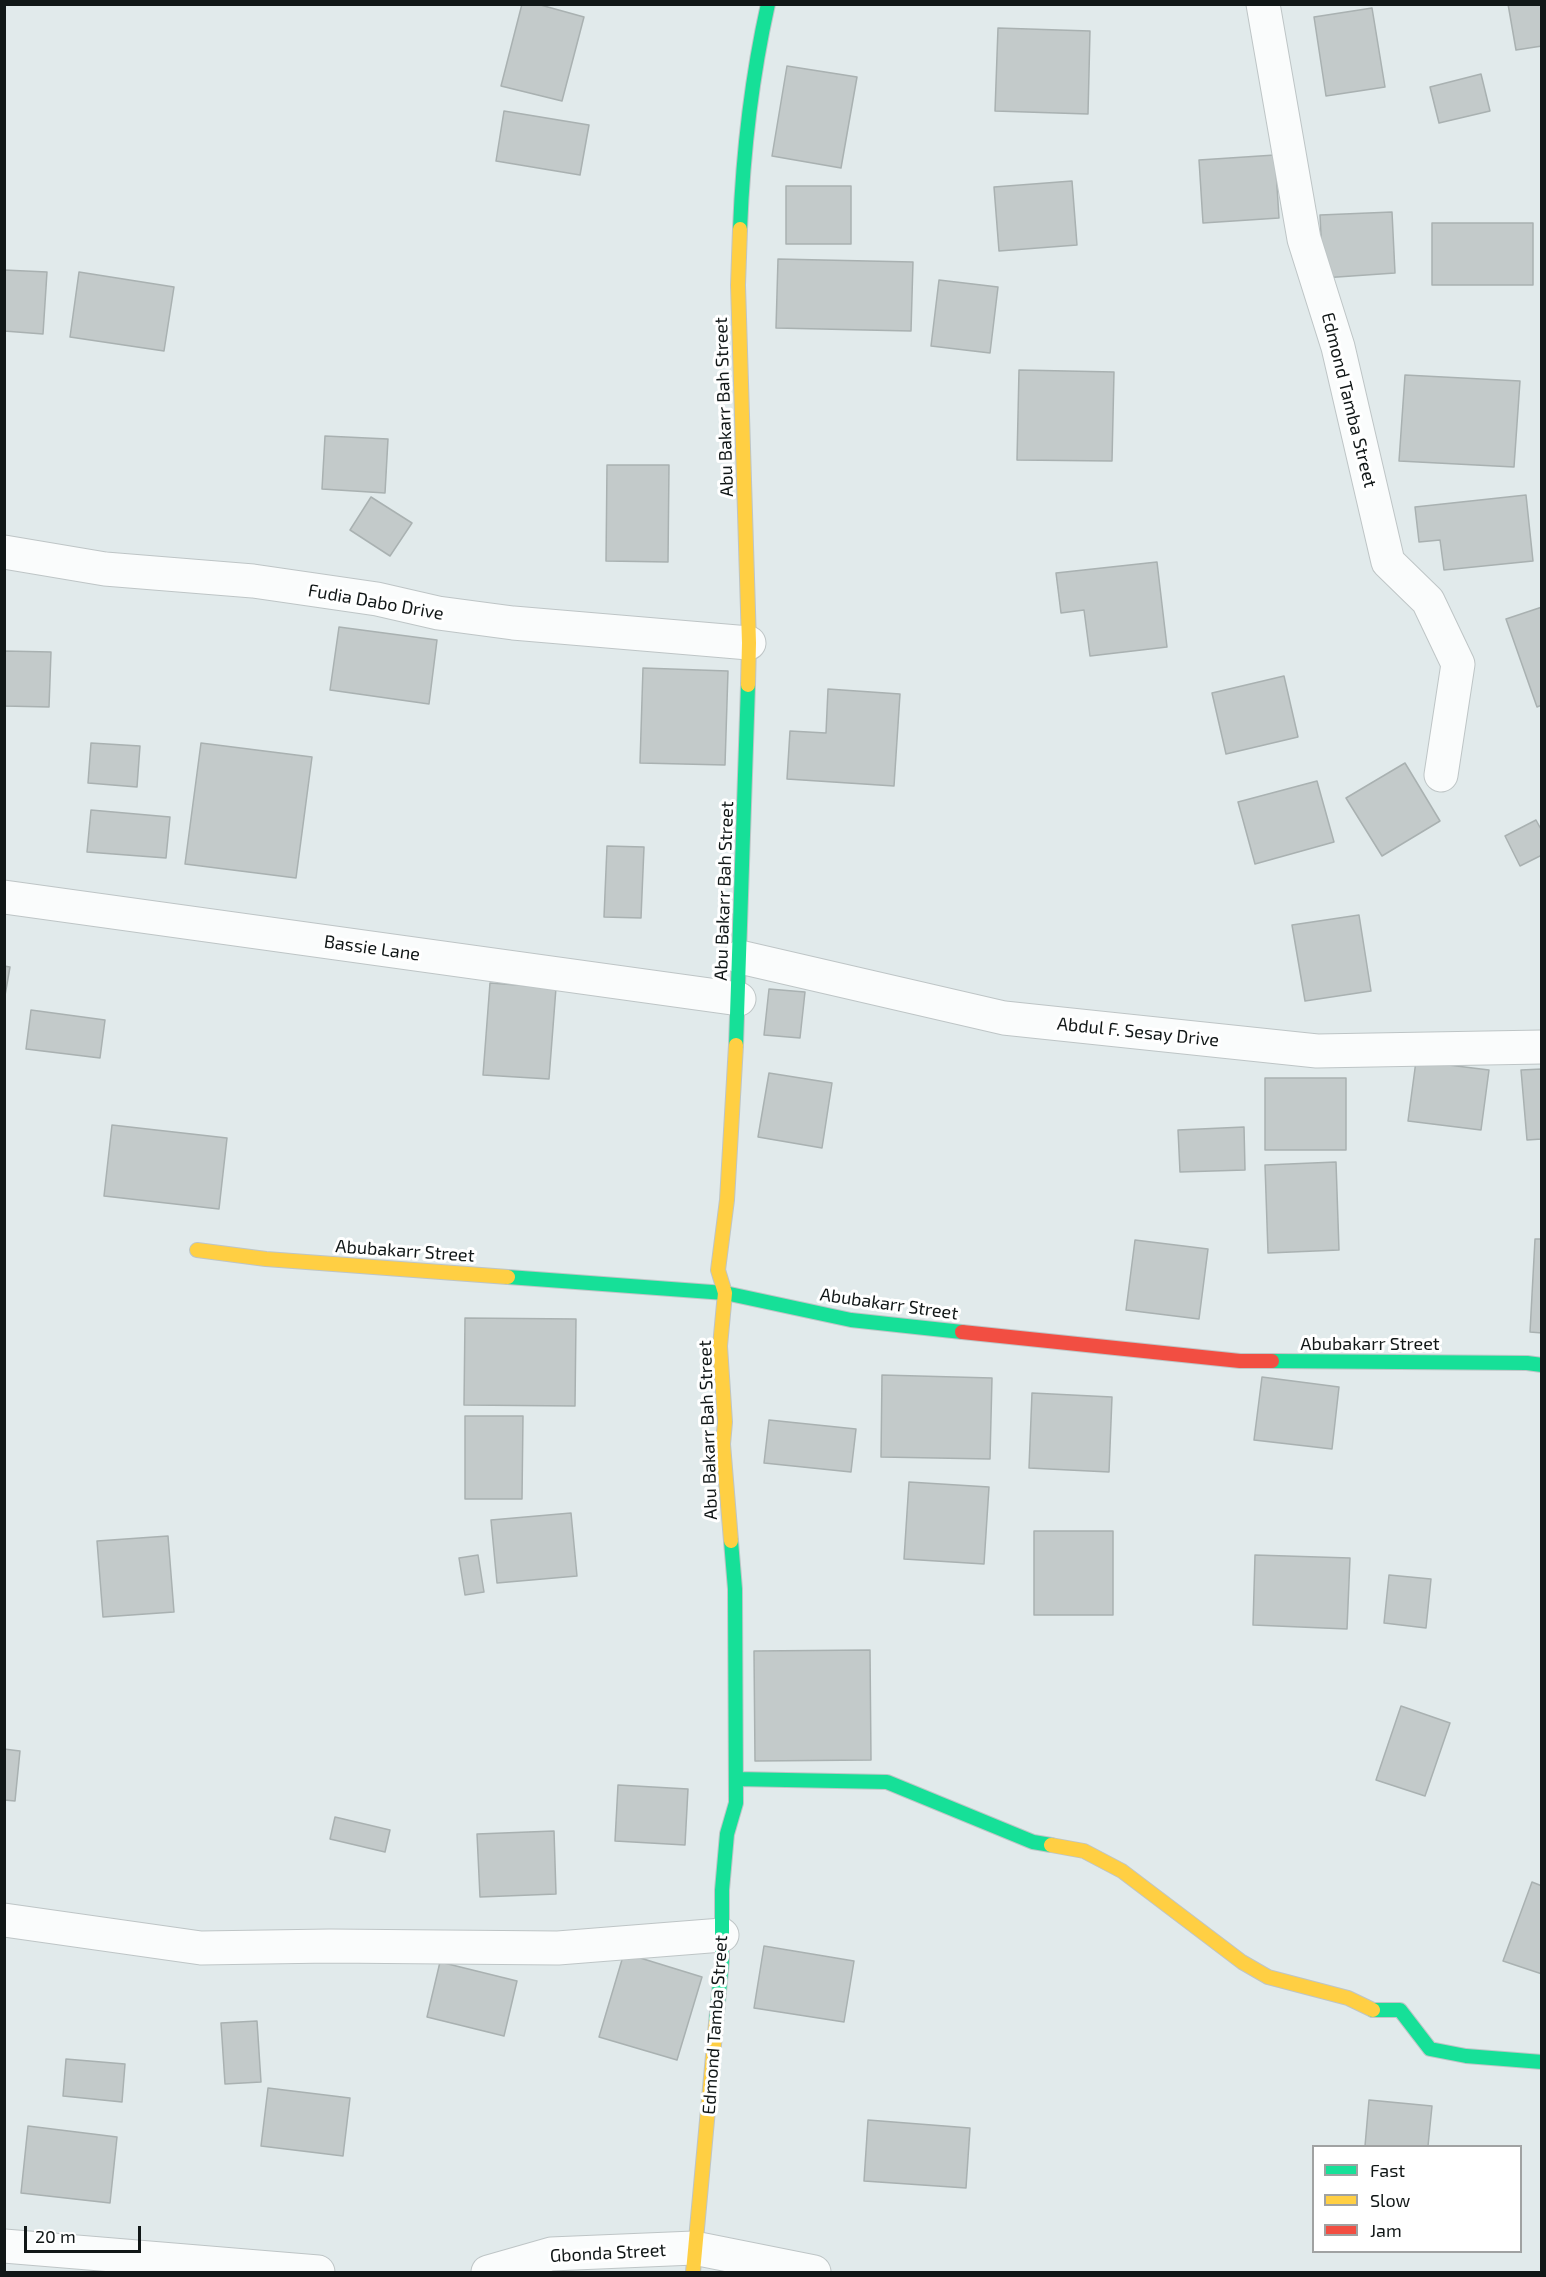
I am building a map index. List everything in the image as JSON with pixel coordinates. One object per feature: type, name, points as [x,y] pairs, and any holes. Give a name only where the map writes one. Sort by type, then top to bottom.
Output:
[{"type":"street","name":"Abu Bakarr Bah Street","points":[[736,1779],[735,1590],[723,1444],[725,1422],[720,1346],[725,1293],[718,1270],[727,1200],[739,999],[749,643],[738,285],[743,158],[754,63],[768,4]]},
{"type":"street","name":"Edmond Tamba Street","points":[[1263,4],[1304,239],[1338,347],[1388,562],[1428,601],[1458,664],[1441,775]]},
{"type":"street","name":"Fudia Dabo Drive","points":[[4,552],[105,569],[253,581],[377,599],[438,613],[513,623],[749,643]]},
{"type":"street","name":"Bassie Lane","points":[[4,897],[739,999]]},
{"type":"street","name":"Abdul F. Sesay Drive","points":[[740,957],[1004,1018],[1317,1051],[1542,1047]]},
{"type":"street","name":"Abubakarr Street","points":[[197,1250],[266,1259],[725,1293],[851,1320],[1240,1361],[1527,1363],[1542,1365]]},
{"type":"street","name":"Edmond Tamba Street","points":[[694,2260],[722,1961],[722,1890],[727,1834],[736,1803],[736,1779]]},
{"type":"street","points":[[736,1779],[887,1782],[898,1785],[1033,1842],[1084,1851],[1122,1870],[1242,1962],[1268,1977],[1348,1998],[1370,2010],[1400,2010],[1430,2049],[1466,2056],[1542,2062]]},
{"type":"street","points":[[4,1920],[201,1948],[330,1946],[558,1948],[722,1935]]},
{"type":"street","points":[[4,2246],[318,2272]]},
{"type":"street","name":"Gbonda Street","points":[[488,2272],[551,2254],[694,2260],[814,2272]]},
{"type":"building","points":[[522,4],[537,4],[584,17],[562,101],[501,86]]},
{"type":"building","points":[[1508,4],[1542,4],[1542,46],[1516,50]]},
{"type":"building","points":[[1372,8],[1385,87],[1326,96],[1314,17]]},
{"type":"building","points":[[998,28],[1090,31],[1088,114],[995,111]]},
{"type":"building","points":[[787,66],[857,77],[841,168],[772,156]]},
{"type":"building","points":[[1481,74],[1490,111],[1439,123],[1430,87]]},
{"type":"building","points":[[504,111],[589,125],[580,175],[496,161]]},
{"type":"building","points":[[1275,155],[1279,218],[1203,223],[1199,160]]},
{"type":"building","points":[[1072,181],[1077,245],[999,251],[994,187]]},
{"type":"building","points":[[786,186],[851,186],[851,244],[786,244]]},
{"type":"building","points":[[1392,212],[1395,273],[1323,278],[1320,215]]},
{"type":"building","points":[[1432,223],[1533,223],[1533,285],[1432,285]]},
{"type":"building","points":[[778,259],[913,262],[911,331],[776,328]]},
{"type":"building","points":[[4,270],[47,272],[43,334],[4,331]]},
{"type":"building","points":[[79,272],[174,287],[164,351],[70,337]]},
{"type":"building","points":[[939,280],[998,287],[990,353],[931,346]]},
{"type":"building","points":[[1019,370],[1114,372],[1112,461],[1017,460]]},
{"type":"building","points":[[1405,375],[1520,381],[1514,467],[1399,461]]},
{"type":"building","points":[[325,436],[388,439],[385,493],[322,489]]},
{"type":"building","points":[[607,465],[669,465],[668,562],[606,561]]},
{"type":"building","points":[[1526,495],[1533,561],[1444,570],[1440,540],[1419,542],[1415,507]]},
{"type":"building","points":[[371,497],[412,523],[390,556],[350,530]]},
{"type":"building","points":[[1157,562],[1167,647],[1090,656],[1084,610],[1061,613],[1056,573]]},
{"type":"building","points":[[1542,607],[1542,705],[1537,707],[1506,619]]},
{"type":"building","points":[[339,627],[437,640],[429,704],[330,690]]},
{"type":"building","points":[[4,651],[51,652],[49,707],[4,706]]},
{"type":"building","points":[[643,668],[728,671],[725,765],[640,763]]},
{"type":"building","points":[[1284,676],[1298,737],[1226,754],[1212,693]]},
{"type":"building","points":[[828,689],[900,694],[894,786],[787,779],[790,731],[826,733]]},
{"type":"building","points":[[91,743],[140,746],[137,787],[88,783]]},
{"type":"building","points":[[201,743],[312,757],[296,878],[185,864]]},
{"type":"building","points":[[1405,763],[1440,821],[1382,856],[1346,798]]},
{"type":"building","points":[[1317,781],[1334,842],[1255,864],[1238,802]]},
{"type":"building","points":[[91,810],[170,817],[166,858],[87,852]]},
{"type":"building","points":[[1536,820],[1542,831],[1542,855],[1520,866],[1505,836]]},
{"type":"building","points":[[607,846],[644,847],[641,918],[604,917]]},
{"type":"building","points":[[1359,915],[1371,991],[1305,1001],[1292,925]]},
{"type":"building","points":[[4,966],[10,967],[4,1001]]},
{"type":"building","points":[[490,983],[556,988],[549,1079],[483,1075]]},
{"type":"building","points":[[769,989],[805,992],[800,1038],[764,1035]]},
{"type":"building","points":[[31,1010],[105,1020],[100,1058],[26,1049]]},
{"type":"building","points":[[1416,1061],[1489,1070],[1481,1130],[1408,1121]]},
{"type":"building","points":[[1542,1069],[1542,1139],[1527,1140],[1521,1070]]},
{"type":"building","points":[[769,1073],[832,1083],[822,1148],[758,1137]]},
{"type":"building","points":[[1265,1078],[1346,1078],[1346,1150],[1265,1150]]},
{"type":"building","points":[[112,1125],[227,1138],[219,1209],[104,1196]]},
{"type":"building","points":[[1244,1127],[1245,1170],[1180,1172],[1178,1130]]},
{"type":"building","points":[[1336,1162],[1339,1250],[1268,1253],[1265,1165]]},
{"type":"building","points":[[1535,1239],[1542,1239],[1542,1333],[1530,1332]]},
{"type":"building","points":[[1135,1240],[1208,1249],[1199,1319],[1126,1310]]},
{"type":"building","points":[[465,1318],[576,1319],[575,1406],[464,1405]]},
{"type":"building","points":[[882,1375],[992,1378],[990,1459],[881,1457]]},
{"type":"building","points":[[1262,1377],[1339,1387],[1332,1449],[1254,1440]]},
{"type":"building","points":[[1032,1393],[1112,1397],[1109,1472],[1029,1468]]},
{"type":"building","points":[[465,1416],[523,1416],[522,1499],[465,1499]]},
{"type":"building","points":[[769,1420],[856,1429],[851,1472],[764,1463]]},
{"type":"building","points":[[909,1482],[989,1487],[984,1564],[904,1559]]},
{"type":"building","points":[[571,1513],[577,1576],[497,1583],[491,1520]]},
{"type":"building","points":[[1034,1531],[1113,1531],[1113,1615],[1034,1615]]},
{"type":"building","points":[[168,1536],[174,1612],[103,1617],[97,1541]]},
{"type":"building","points":[[478,1555],[484,1592],[465,1595],[459,1558]]},
{"type":"building","points":[[1255,1555],[1350,1558],[1347,1629],[1253,1625]]},
{"type":"building","points":[[1389,1575],[1431,1579],[1426,1628],[1384,1623]]},
{"type":"building","points":[[870,1650],[871,1760],[755,1761],[754,1651]]},
{"type":"building","points":[[1401,1706],[1450,1723],[1425,1796],[1376,1780]]},
{"type":"building","points":[[4,1749],[20,1751],[15,1801],[4,1800]]},
{"type":"building","points":[[618,1785],[688,1789],[685,1845],[615,1841]]},
{"type":"building","points":[[335,1817],[390,1830],[385,1852],[330,1839]]},
{"type":"building","points":[[554,1831],[556,1894],[480,1897],[477,1834]]},
{"type":"building","points":[[1532,1882],[1542,1886],[1542,1974],[1503,1961]]},
{"type":"building","points":[[764,1946],[854,1961],[844,2022],[754,2008]]},
{"type":"building","points":[[624,1953],[702,1977],[677,2060],[599,2037]]},
{"type":"building","points":[[440,1962],[517,1981],[504,2036],[427,2017]]},
{"type":"building","points":[[257,2021],[261,2082],[225,2084],[221,2023]]},
{"type":"building","points":[[66,2059],[125,2064],[122,2102],[63,2096]]},
{"type":"building","points":[[268,2088],[350,2098],[343,2156],[261,2146]]},
{"type":"building","points":[[1369,2100],[1432,2106],[1428,2145],[1365,2145]]},
{"type":"building","points":[[868,2120],[970,2128],[966,2188],[864,2181]]},
{"type":"building","points":[[28,2126],[117,2137],[110,2203],[21,2193]]},
{"type":"traffic: fast","points":[[740,229],[749,116],[768,4]]},
{"type":"traffic: fast","points":[[736,1045],[748,685]]},
{"type":"traffic: fast","points":[[508,1277],[725,1293],[851,1320],[962,1332]]},
{"type":"traffic: fast","points":[[1272,1361],[1542,1365]]},
{"type":"traffic: fast","points":[[716,2023],[722,1961],[722,1890],[727,1834],[736,1803],[735,1589],[731,1541]]},
{"type":"traffic: fast","points":[[736,1779],[887,1782],[1033,1842],[1051,1845]]},
{"type":"traffic: fast","points":[[1373,2010],[1400,2010],[1430,2049],[1466,2056],[1542,2062]]},
{"type":"traffic: slow","points":[[740,229],[738,285],[749,643],[748,685]]},
{"type":"traffic: slow","points":[[731,1541],[723,1444],[725,1422],[720,1346],[725,1293],[718,1270],[727,1200],[736,1045]]},
{"type":"traffic: slow","points":[[197,1250],[266,1259],[508,1277]]},
{"type":"traffic: slow","points":[[1051,1845],[1084,1851],[1122,1871],[1242,1962],[1268,1977],[1348,1998],[1373,2010]]},
{"type":"traffic: slow","points":[[693,2272],[716,2023]]},
{"type":"traffic: jam","points":[[962,1332],[1240,1361],[1272,1361]]}]
